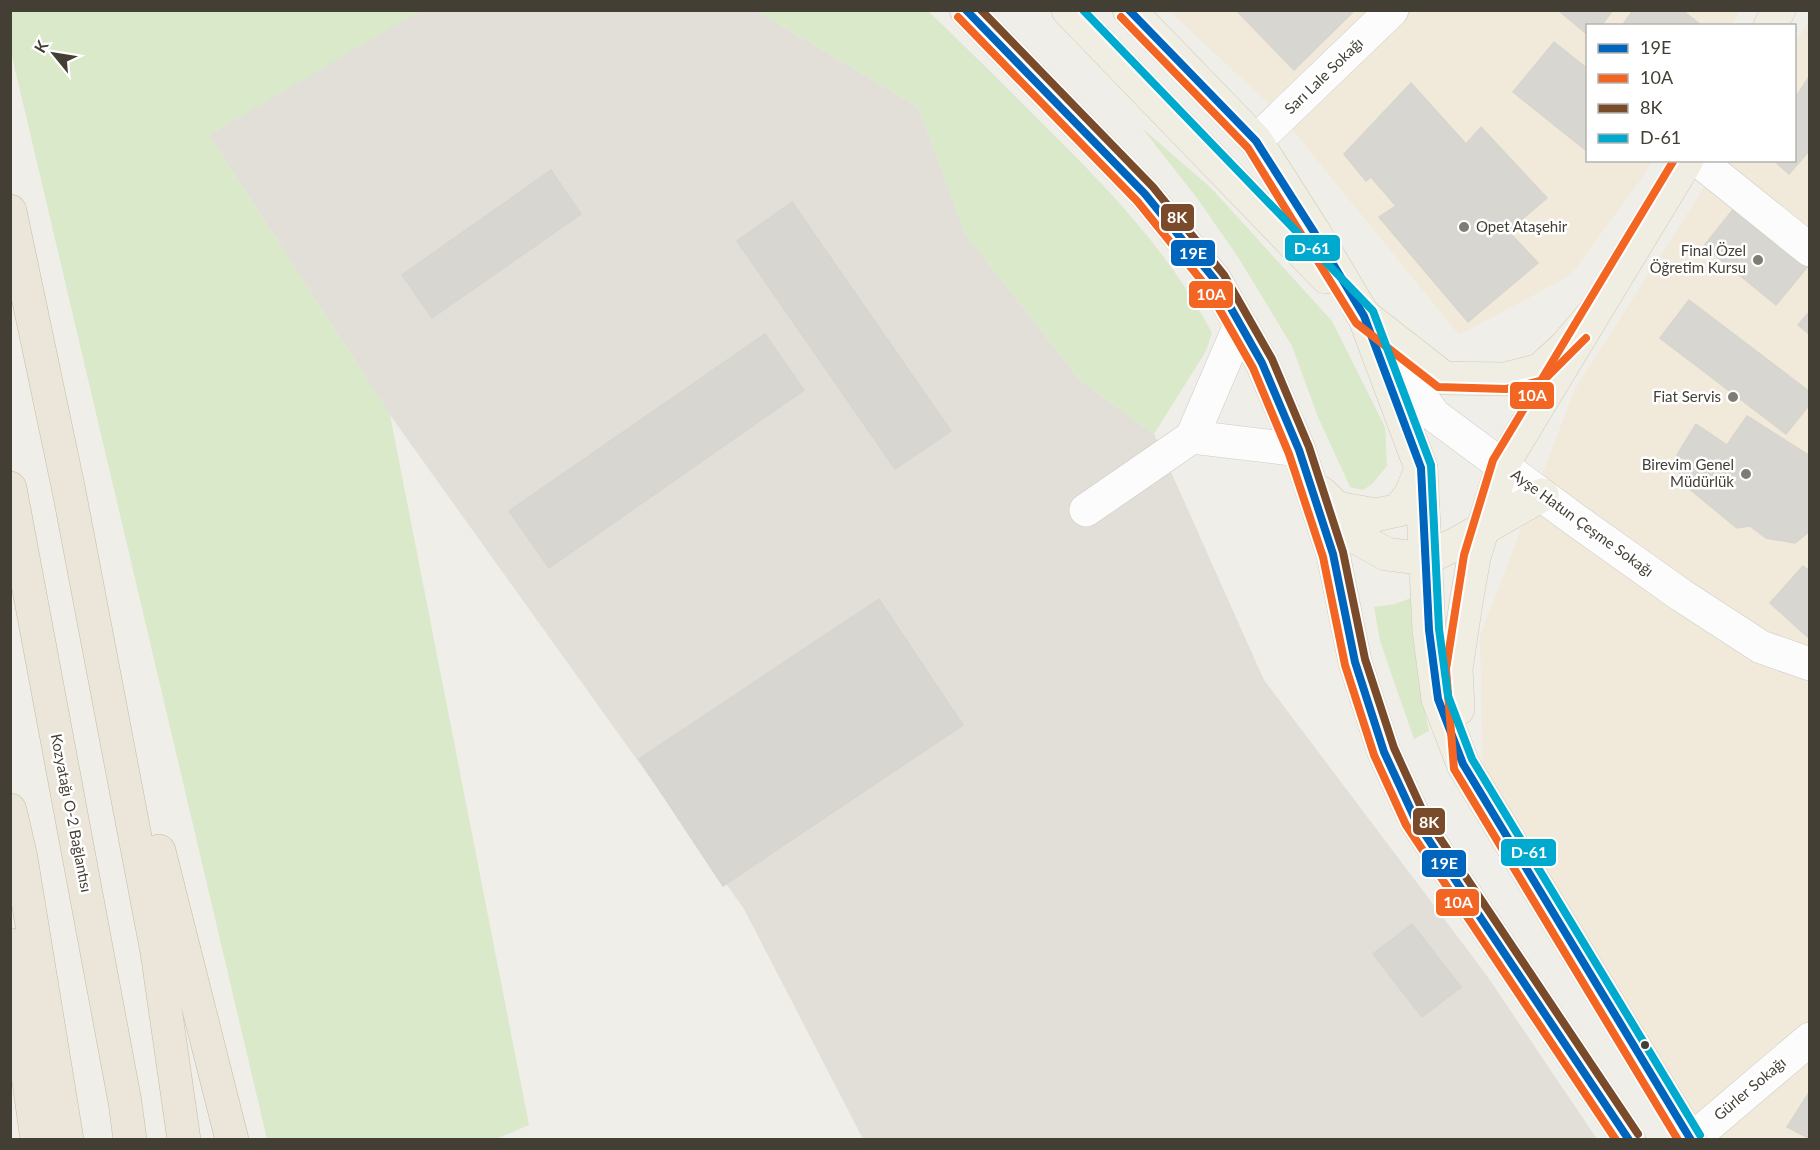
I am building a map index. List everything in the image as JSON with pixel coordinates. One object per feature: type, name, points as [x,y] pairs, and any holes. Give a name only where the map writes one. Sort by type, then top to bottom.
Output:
[{"type":"highway","points":[[10,211],[69,491],[157,952],[184,1140]]},
{"type":"highway","name":"Kozyatağı O-2 Bağlantısı","points":[[10,488],[125,1102],[130,1140]]},
{"type":"highway","points":[[69,491],[232,1140]]},
{"type":"highway","points":[[10,810],[21,858],[67,1140]]},
{"type":"highway","points":[[10,945],[36,1140]]},
{"type":"main road","points":[[966,10],[1145,194],[1215,280],[1262,363],[1299,450],[1333,554],[1359,673],[1384,752],[1416,821],[1629,1140]]},
{"type":"main road","points":[[1068,10],[1364,316],[1444,378],[1505,380],[1540,370],[1566,346],[1594,313]]},
{"type":"main road","points":[[1129,10],[1256,141],[1364,316],[1421,468],[1429,630],[1438,699],[1463,764],[1691,1139]]},
{"type":"main road","points":[[1771,24],[1779,10]]},
{"type":"main road","points":[[1463,764],[1456,669],[1474,557],[1503,464],[1686,162]]},
{"type":"main road","points":[[1309,482],[1337,508],[1376,515],[1399,510],[1411,494],[1421,468]]},
{"type":"main road","points":[[1309,482],[1345,531],[1386,554],[1425,559],[1542,495]]},
{"type":"street","name":"Sarı Lale Sokağı","points":[[1256,141],[1392,10]]},
{"type":"street","points":[[1700,162],[1809,250]]},
{"type":"street","name":"Ayşe Hatun Çeşme Sokağı","points":[[1364,316],[1434,415],[1681,595],[1761,647],[1809,664]]},
{"type":"street","points":[[1086,510],[1192,437],[1240,325]]},
{"type":"street","points":[[1192,437],[1299,450]]},
{"type":"street","name":"Gürler Sokağı","points":[[1691,1139],[1809,1039]]},
{"type":"shaded area","points":[[420,10],[757,11],[918,107],[965,233],[1079,379],[1154,434],[1264,680],[1485,973],[1597,1139],[863,1139],[744,909],[390,415],[209,135]]},
{"type":"shaded area","points":[[1169,11],[1740,11],[1733,24],[1586,24],[1586,162],[1651,162],[1571,275],[1459,335],[1279,113]]},
{"type":"shaded area","points":[[1809,21],[1809,1139],[1691,1139],[1483,771],[1480,636],[1575,389],[1720,162],[1796,162],[1796,42]]},
{"type":"green space","points":[[10,11],[420,11],[209,135],[390,415],[529,1125],[496,1139],[267,1139],[11,52]]},
{"type":"green space","points":[[757,11],[928,11],[1093,175],[1157,248],[1177,275],[1212,333],[1206,351],[1154,434],[1079,379],[965,233],[918,107]]},
{"type":"green space","points":[[1142,128],[1211,188],[1332,321],[1385,427],[1387,466],[1372,484],[1363,490],[1350,487],[1318,417],[1292,346],[1238,257],[1197,198]]},
{"type":"green space","points":[[1419,595],[1420,689],[1429,731],[1414,739],[1380,641],[1374,607],[1395,604]]},
{"type":"building","points":[[1236,10],[1355,10],[1294,70]]},
{"type":"building","points":[[1558,10],[1613,10],[1602,24],[1586,24],[1586,33]]},
{"type":"building","points":[[1633,10],[1682,10],[1700,24],[1623,24]]},
{"type":"building","points":[[1554,42],[1586,67],[1586,150],[1513,92]]},
{"type":"building","points":[[1810,75],[1810,150],[1789,174],[1775,162],[1796,162],[1796,97]]},
{"type":"building","points":[[1411,83],[1466,144],[1481,127],[1547,198],[1508,231],[1538,263],[1468,322],[1379,217],[1396,206],[1371,177],[1366,181],[1344,154]]},
{"type":"building","points":[[551,170],[581,214],[432,318],[402,275]]},
{"type":"building","points":[[792,202],[951,431],[895,469],[737,241]]},
{"type":"building","points":[[1735,207],[1808,266],[1776,305],[1704,246]]},
{"type":"building","points":[[1689,300],[1810,392],[1810,404],[1786,434],[1660,338]]},
{"type":"building","points":[[1810,311],[1810,335],[1798,325]]},
{"type":"building","points":[[765,334],[804,390],[549,568],[509,511]]},
{"type":"building","points":[[1747,416],[1810,456],[1810,531],[1795,543],[1766,538],[1750,526],[1737,528],[1681,482],[1677,455],[1696,424],[1727,445]]},
{"type":"building","points":[[1803,566],[1810,571],[1810,639],[1770,603]]},
{"type":"building","points":[[879,599],[963,725],[723,886],[639,759]]},
{"type":"building","points":[[1412,924],[1461,987],[1422,1017],[1373,954]]},
{"type":"building","points":[[1810,1091],[1810,1139],[1787,1127]]},
{"type":"transit line","name":"19E","points":[[966,10],[1145,194],[1215,280],[1262,363],[1299,450],[1333,554],[1355,662],[1384,752],[1416,821],[1629,1140]]},
{"type":"transit line","name":"8K","points":[[981,10],[1153,187],[1224,275],[1272,359],[1309,447],[1343,552],[1365,659],[1394,748],[1425,816],[1638,1134]]},
{"type":"transit line","name":"D-61","points":[[1083,10],[1373,311],[1431,465],[1439,629],[1448,696],[1472,759],[1700,1135]]},
{"type":"transit line","name":"19E","points":[[1129,10],[1256,141],[1364,316],[1421,468],[1429,630],[1438,699],[1463,764],[1691,1140]]},
{"type":"transit line","name":"10A","points":[[958,17],[1137,201],[1206,286],[1253,368],[1289,454],[1323,557],[1345,665],[1374,755],[1406,825],[1616,1140]]},
{"type":"transit line","name":"10A","points":[[1121,17],[1248,148],[1356,323],[1438,387],[1506,389],[1544,380],[1586,338]]},
{"type":"transit line","name":"10A","points":[[1673,162],[1493,460],[1464,555],[1446,669],[1454,769],[1678,1140]]},
{"type":"place","name":"Opet Ataşehir","points":[[1464,227]]},
{"type":"place","name":"Final Özel Öğretim Kursu","points":[[1758,260]]},
{"type":"place","name":"Fiat Servis","points":[[1733,397]]},
{"type":"place","name":"Birevim Genel Müdürlük","points":[[1746,474]]}]
